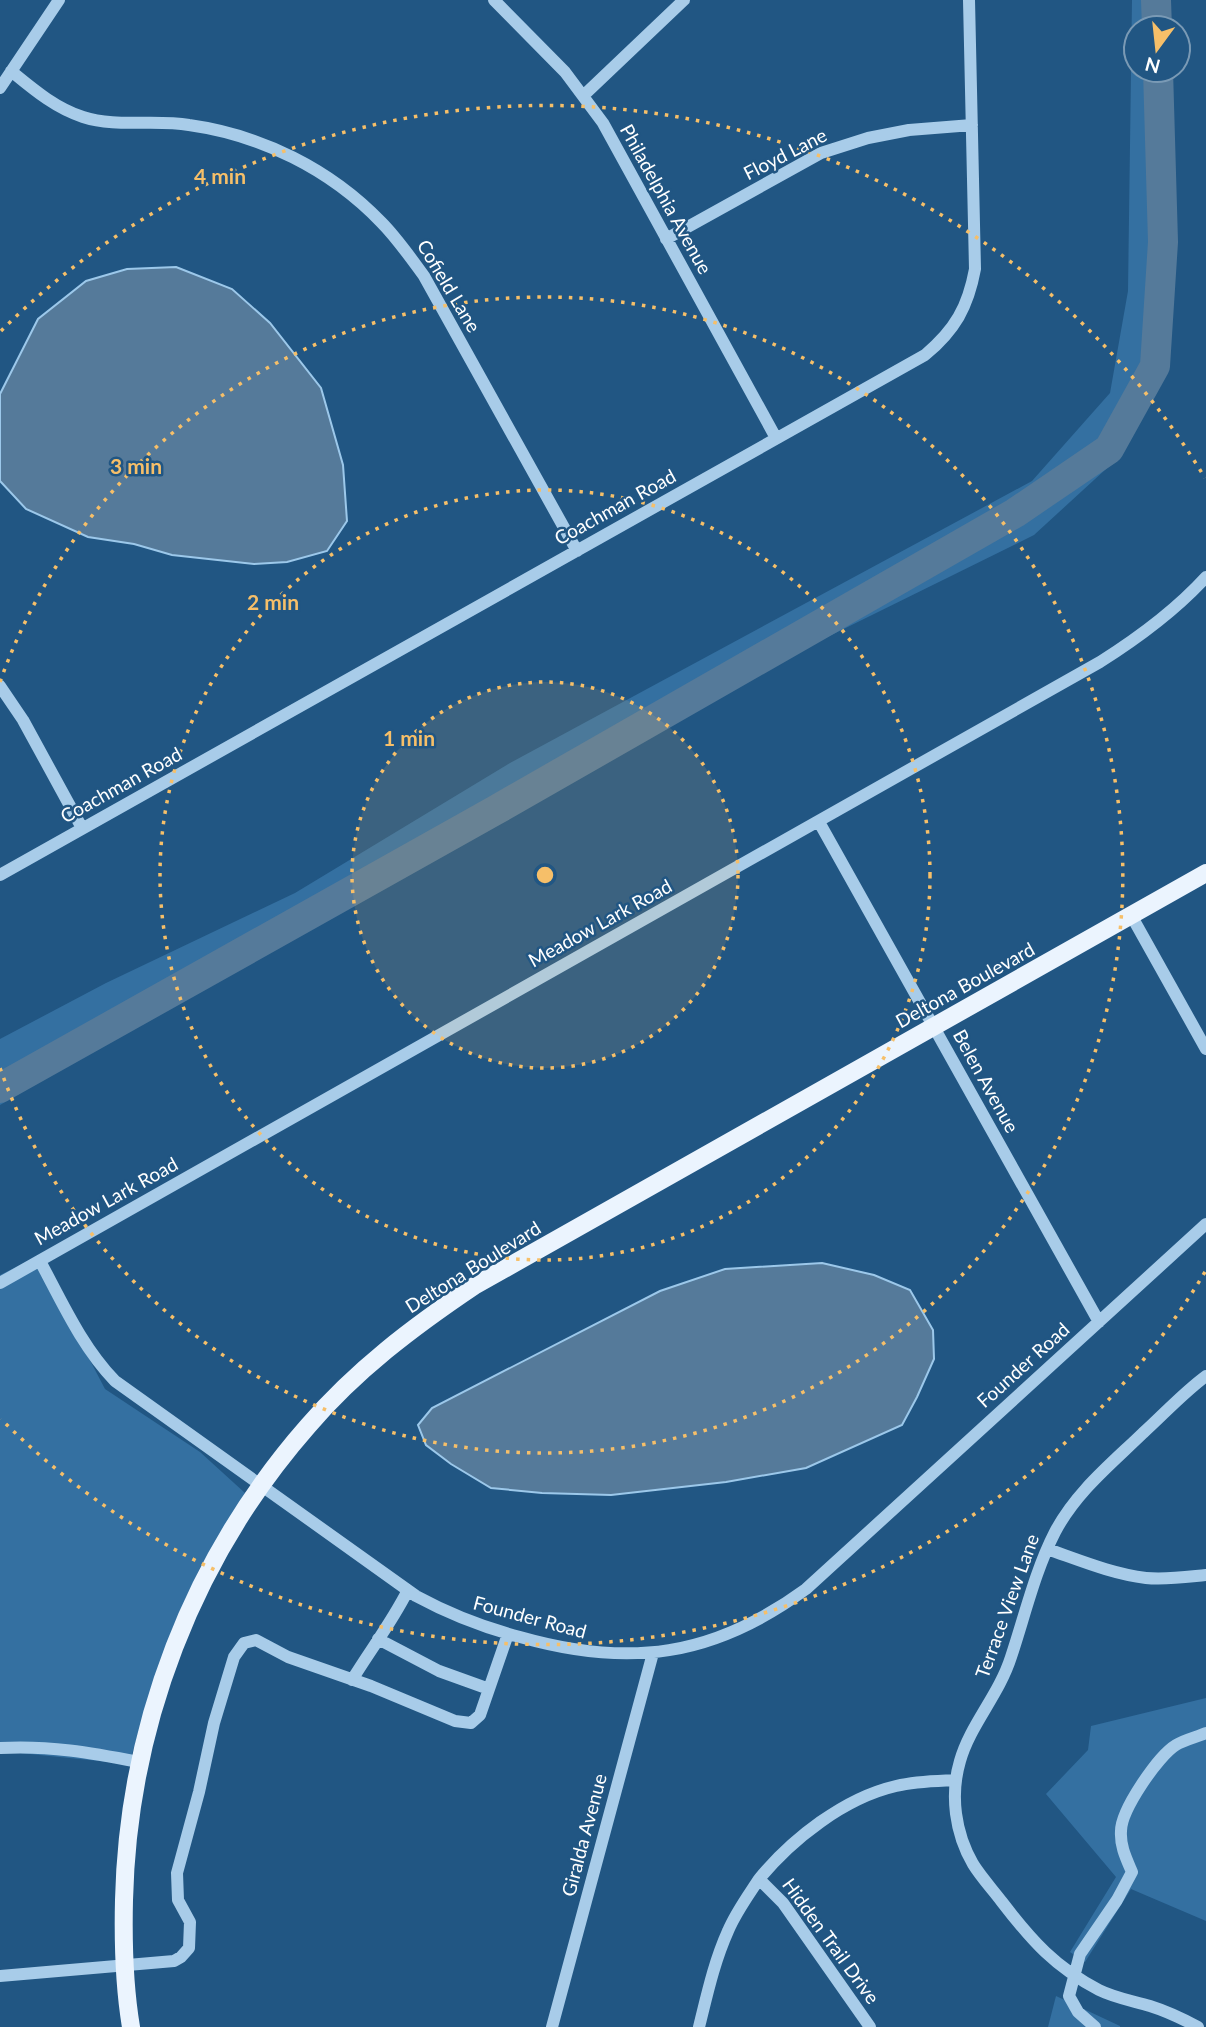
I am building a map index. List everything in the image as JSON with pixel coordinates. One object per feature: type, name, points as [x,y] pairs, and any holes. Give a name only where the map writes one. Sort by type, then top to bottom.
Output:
[{"type":"main road","name":"Deltona Boulevard","points":[[131,2027],[124,1966],[125,1864],[130,1811],[139,1762],[164,1675],[207,1572],[236,1521],[260,1485],[309,1424],[348,1383],[388,1348],[430,1315],[474,1286],[1206,873]]},
{"type":"street","points":[[0,88],[59,0]]},
{"type":"street","name":"Philadelphia Avenue","points":[[494,0],[565,72],[603,123],[776,438]]},
{"type":"street","points":[[583,96],[684,0]]},
{"type":"street","name":"Coachman Road","points":[[0,875],[925,355],[941,342],[954,326],[968,299],[975,269],[969,0]]},
{"type":"street","name":"Cofield Lane","points":[[11,72],[63,109],[85,118],[177,123],[230,133],[293,157],[352,195],[394,237],[424,276],[577,551]]},
{"type":"street","name":"Floyd Lane","points":[[666,239],[821,153],[869,138],[909,130],[972,125]]},
{"type":"street","name":"Meadow Lark Road","points":[[0,1283],[1100,662],[1169,613],[1206,577]]},
{"type":"street","points":[[0,686],[23,720],[82,828]]},
{"type":"street","name":"Belen Avenue","points":[[819,822],[1099,1322]]},
{"type":"street","points":[[1131,915],[1206,1049]]},
{"type":"street","name":"Founder Road","points":[[40,1261],[99,1365],[115,1381],[408,1590],[447,1613],[480,1626],[578,1651],[613,1655],[653,1653],[722,1637],[750,1625],[789,1601],[816,1580],[1206,1224]]},
{"type":"street","name":"Terrace View Lane","points":[[1198,2027],[1151,2007],[1102,1992],[1050,1959],[1027,1935],[974,1865],[963,1843],[955,1802],[956,1780],[968,1740],[993,1699],[1009,1665],[1047,1549],[1071,1507],[1088,1485],[1206,1376]]},
{"type":"street","points":[[1047,1549],[1116,1573],[1180,1578],[1206,1575]]},
{"type":"street","points":[[352,1680],[408,1590]]},
{"type":"street","points":[[0,1976],[174,1961],[189,1948],[190,1922],[178,1900],[177,1873],[200,1792],[214,1723],[234,1657],[244,1643],[256,1640],[288,1657],[456,1721],[471,1723],[480,1715],[508,1634]]},
{"type":"street","points":[[378,1639],[439,1671],[489,1689]]},
{"type":"street","name":"Giralda Avenue","points":[[552,2027],[653,1653]]},
{"type":"street","points":[[1095,2027],[1078,2012],[1069,1996],[1080,1954],[1117,1900],[1132,1872],[1122,1847],[1121,1828],[1132,1801],[1149,1774],[1175,1746],[1206,1733]]},
{"type":"street","points":[[0,1748],[76,1750],[139,1762]]},
{"type":"street","name":"Hidden Trail Drive","points":[[699,2027],[715,1965],[739,1908],[759,1879],[791,1844],[819,1822],[874,1792],[897,1785],[956,1780]]},
{"type":"street","name":"Hidden Trail Drive","points":[[759,1879],[783,1903],[870,2027]]},
{"type":"shaded area","points":[[1132,0],[1167,0],[1167,14],[1132,14]]},
{"type":"shaded area","points":[[1131,84],[1167,84],[1167,231],[1158,391],[1106,469],[1034,535],[663,718],[0,1105],[0,1039],[106,983],[295,893],[510,763],[1032,481],[1110,393],[1128,291]]},
{"type":"shaded area","points":[[176,267],[232,289],[270,323],[321,388],[343,465],[347,521],[327,551],[287,562],[254,564],[172,555],[134,544],[88,537],[26,509],[0,481],[0,394],[38,319],[86,281],[127,269]]},
{"type":"shaded area","points":[[36,1257],[105,1389],[200,1452],[245,1493],[200,1568],[175,1622],[156,1673],[129,1764],[0,1751],[0,1275]]},
{"type":"shaded area","points":[[822,1263],[874,1275],[910,1290],[933,1330],[934,1359],[902,1425],[806,1468],[726,1482],[611,1495],[491,1488],[426,1445],[418,1425],[432,1408],[660,1291],[725,1269]]},
{"type":"shaded area","points":[[1206,1698],[1206,1921],[1131,1889],[1085,1962],[1070,1952],[1116,1877],[1046,1794],[1088,1750],[1091,1726]]},
{"type":"shaded area","points":[[1056,1996],[1120,2026],[1120,2027],[1048,2027]]},
{"type":"waterway","points":[[1156,0],[1156,14]]},
{"type":"waterway","points":[[0,1088],[494,811],[1015,513],[1109,449],[1155,366],[1163,242],[1158,84]]}]
